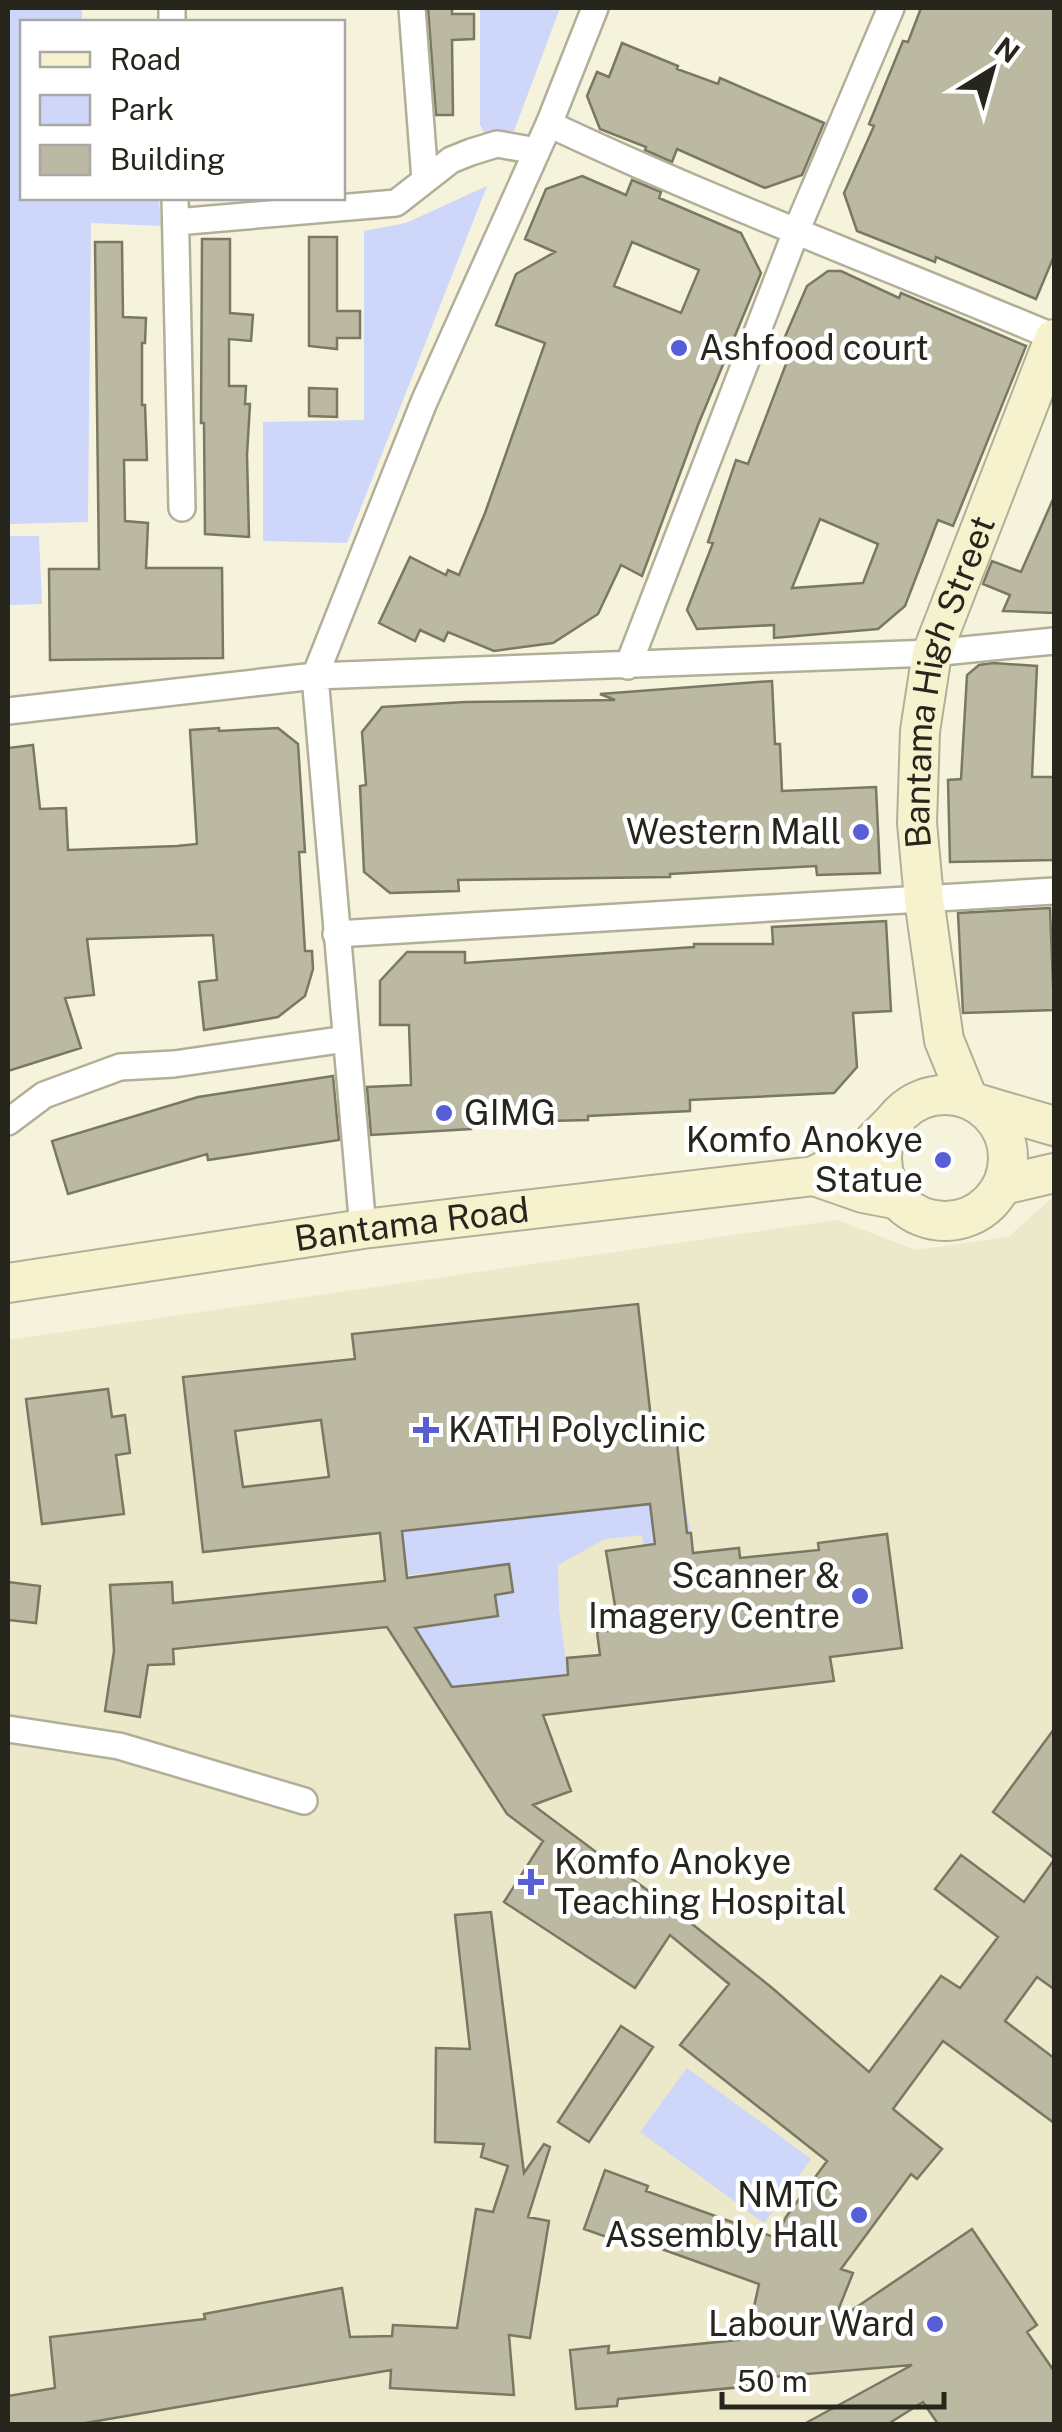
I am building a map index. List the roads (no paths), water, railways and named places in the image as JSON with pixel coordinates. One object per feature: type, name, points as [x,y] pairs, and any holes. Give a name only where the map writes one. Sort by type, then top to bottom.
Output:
[{"type":"main road","name":"Bantama High Street","points":[[974,1102],[944,1040],[917,823],[920,732],[932,652],[1054,338]]},
{"type":"main road","points":[[944,1040],[884,1141],[882,1162],[887,1182],[899,1200],[915,1213],[950,1221],[968,1217],[984,1208],[1002,1185],[1008,1168],[1008,1149],[993,1116],[974,1102]]},
{"type":"main road","points":[[814,1176],[865,1150],[901,1114],[927,1097],[948,1095],[1054,1126]]},
{"type":"main road","points":[[1002,1185],[1054,1173]]},
{"type":"main road","points":[[814,1176],[863,1193],[899,1200]]},
{"type":"main road","name":"Bantama Road","points":[[8,1283],[363,1229],[814,1176]]},
{"type":"street","points":[[412,8],[424,180]]},
{"type":"street","points":[[363,1229],[315,676],[424,402],[549,124],[595,8]]},
{"type":"street","points":[[628,666],[797,230],[891,8]]},
{"type":"street","points":[[549,124],[671,182],[797,230],[1054,338]]},
{"type":"street","points":[[182,508],[175,210],[396,203],[451,160],[496,144],[537,151]]},
{"type":"street","points":[[8,711],[315,676],[932,652],[1054,641]]},
{"type":"street","points":[[336,934],[1054,891]]},
{"type":"street","points":[[8,1122],[44,1095],[120,1067],[174,1064],[346,1039]]},
{"type":"street","points":[[8,1729],[119,1746],[304,1801]]},
{"type":"place","name":"Ashfood court","points":[[679,348]]},
{"type":"place","name":"Western Mall","points":[[861,832]]},
{"type":"place","name":"GIMG","points":[[444,1113]]},
{"type":"place","name":"Komfo Anokye Statue","points":[[943,1160]]},
{"type":"place","name":"KATH Polyclinic","points":[[426,1430]]},
{"type":"place","name":"Scanner & Imagery Centre","points":[[860,1596]]},
{"type":"place","name":"Komfo Anokye Teaching Hospital","points":[[531,1882]]},
{"type":"place","name":"NMTC Assembly Hall","points":[[859,2215]]},
{"type":"place","name":"Labour Ward","points":[[935,2324]]}]
